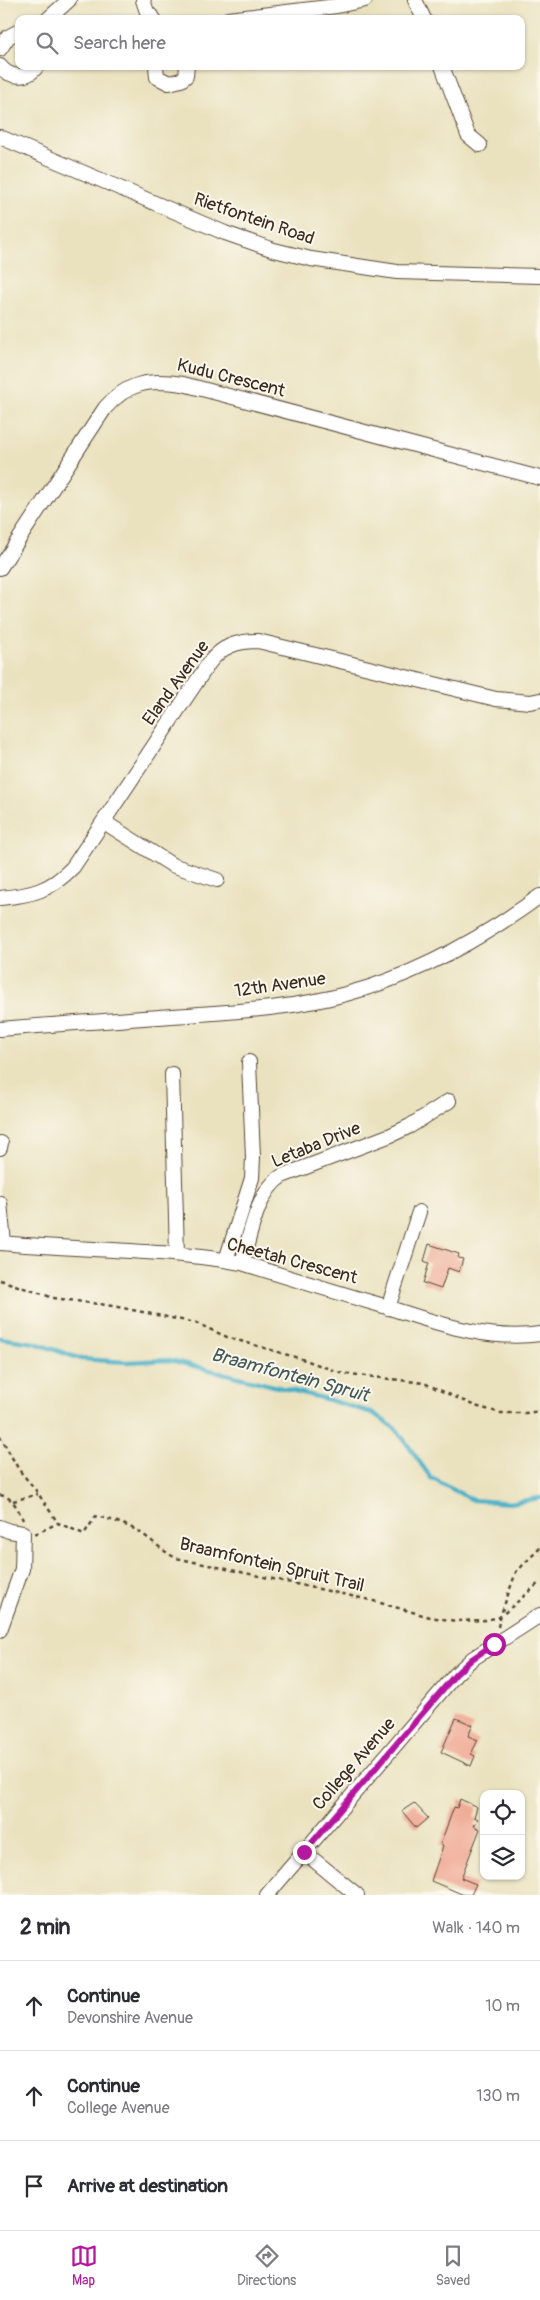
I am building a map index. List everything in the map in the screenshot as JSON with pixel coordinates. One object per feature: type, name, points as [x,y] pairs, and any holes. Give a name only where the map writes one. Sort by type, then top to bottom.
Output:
[{"type":"street","points":[[52,15],[69,0]]},
{"type":"street","points":[[143,0],[150,15]]},
{"type":"street","points":[[262,15],[337,6],[365,0]]},
{"type":"street","points":[[416,0],[422,15]]},
{"type":"street","points":[[0,48],[8,37],[15,33]]},
{"type":"street","points":[[0,66],[5,73],[14,75],[25,75],[34,70]]},
{"type":"street","points":[[156,70],[157,77],[169,83],[181,80],[186,76],[187,70]]},
{"type":"street","points":[[443,70],[468,136],[480,145]]},
{"type":"street","name":"Rietfontein Road","points":[[0,137],[225,233],[302,257],[397,272],[540,276]]},
{"type":"street","name":"Kudu Crescent","points":[[0,568],[105,408],[115,396],[127,388],[146,382],[164,381],[183,384],[540,478]]},
{"type":"street","name":"Eland Avenue","points":[[0,898],[37,893],[62,878],[73,867],[209,663],[217,653],[235,643],[258,642],[496,698],[530,702],[540,700]]},
{"type":"street","points":[[104,822],[172,865],[217,880]]},
{"type":"street","name":"12th Avenue","points":[[0,1029],[223,1012],[294,1004],[345,994],[398,978],[453,953],[540,896]]},
{"type":"street","points":[[226,1260],[252,1178],[249,1062]]},
{"type":"street","points":[[172,1074],[177,1254]]},
{"type":"street","name":"Letaba Drive","points":[[242,1263],[266,1189],[272,1181],[391,1135],[410,1126],[449,1100]]},
{"type":"street","points":[[0,1203],[2,1243]]},
{"type":"street","points":[[388,1308],[419,1212]]},
{"type":"street","name":"Cheetah Crescent","points":[[2,1243],[177,1254],[226,1260],[242,1263],[388,1308],[479,1333],[506,1336],[540,1334]]},
{"type":"street","points":[[0,1527],[9,1531],[24,1528],[22,1569],[0,1630]]},
{"type":"street","name":"College Avenue","points":[[267,1895],[443,1689],[472,1659],[540,1615]]},
{"type":"street","points":[[304,1852],[357,1895]]},
{"type":"path","points":[[0,1280],[54,1298],[114,1306],[196,1323],[227,1337],[266,1347],[341,1373],[424,1383],[475,1406],[501,1412],[526,1413],[540,1411]]},
{"type":"path","points":[[0,1436],[19,1470],[58,1523],[30,1537],[24,1528],[13,1501],[7,1496],[0,1495]]},
{"type":"path","points":[[13,1501],[38,1494]]},
{"type":"path","name":"Braamfontein Spruit Trail","points":[[58,1523],[84,1534],[96,1516],[117,1521],[144,1535],[161,1550],[176,1558],[370,1600],[430,1617],[456,1621],[486,1620],[500,1617]]},
{"type":"path","points":[[494,1644],[500,1617],[516,1572],[540,1548]]},
{"type":"path","points":[[500,1617],[540,1582]]},
{"type":"building","points":[[429,1244],[459,1254],[458,1258],[463,1259],[459,1272],[448,1268],[441,1289],[423,1283],[429,1263],[424,1261]]},
{"type":"building","points":[[456,1718],[473,1725],[468,1736],[478,1740],[471,1754],[475,1756],[471,1766],[441,1752]]},
{"type":"building","points":[[460,1799],[477,1807],[474,1817],[478,1819],[474,1826],[480,1829],[461,1878],[476,1884],[471,1895],[464,1895],[431,1881],[443,1846],[440,1845],[454,1807],[457,1808]]},
{"type":"building","points":[[414,1803],[428,1818],[416,1828],[402,1811]]},
{"type":"waterway","name":"Braamfontein Spruit","points":[[0,1338],[35,1343],[81,1359],[126,1362],[170,1360],[322,1398],[373,1413],[397,1430],[431,1478],[473,1500],[510,1503],[540,1498]]},
{"type":"route","points":[[304,1852],[456,1674],[472,1659],[494,1644]]}]
